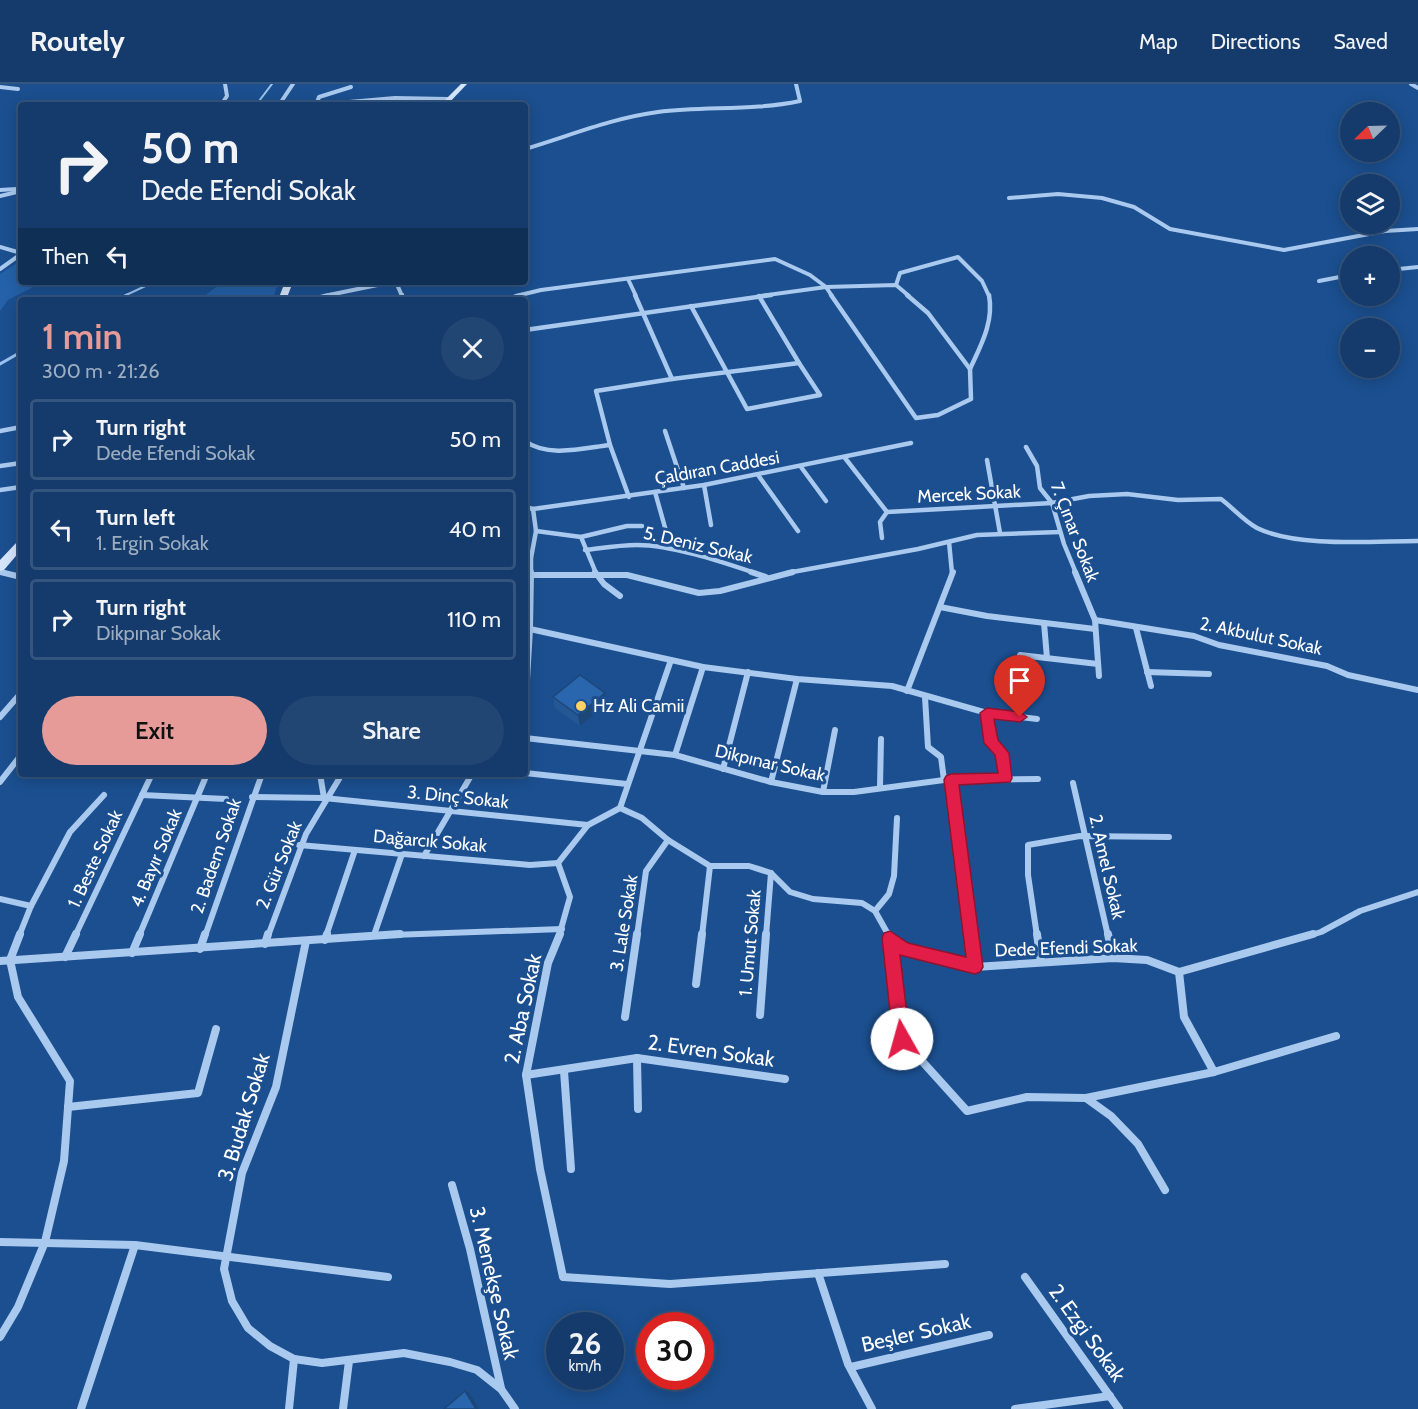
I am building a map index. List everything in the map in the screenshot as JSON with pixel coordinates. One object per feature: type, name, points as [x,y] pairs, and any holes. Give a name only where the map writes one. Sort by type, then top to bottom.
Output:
[{"type":"street","points":[[223,102],[226,96],[225,84]]},
{"type":"street","points":[[281,102],[293,84]]},
{"type":"street","points":[[446,102],[464,84]]},
{"type":"street","points":[[528,148],[613,121],[643,114],[681,110],[780,107],[800,101],[796,84]]},
{"type":"street","points":[[1411,84],[1418,88]]},
{"type":"street","points":[[0,87],[18,89]]},
{"type":"street","points":[[317,102],[319,98],[351,87]]},
{"type":"street","points":[[349,102],[395,98],[448,99]]},
{"type":"street","points":[[0,190],[18,190]]},
{"type":"street","points":[[0,196],[18,191]]},
{"type":"street","points":[[1009,198],[1058,194],[1102,198],[1134,207],[1170,230],[1284,250],[1385,231],[1418,229]]},
{"type":"street","points":[[0,247],[18,253]]},
{"type":"street","points":[[0,269],[18,256]]},
{"type":"street","points":[[514,297],[541,290],[775,259],[810,275],[826,286],[916,417],[938,415],[971,399],[970,369],[984,339],[992,308],[984,284],[958,257],[910,268],[900,273],[896,285]]},
{"type":"street","points":[[1400,269],[1418,267]]},
{"type":"street","points":[[1319,281],[1340,277]]},
{"type":"street","points":[[628,279],[672,379]]},
{"type":"street","points":[[322,297],[380,285]]},
{"type":"street","points":[[528,330],[826,286],[896,285],[928,313],[970,369]]},
{"type":"street","points":[[691,306],[747,409],[820,395],[759,296]]},
{"type":"street","points":[[629,496],[609,445],[596,391],[799,363]]},
{"type":"street","points":[[0,431],[18,428]]},
{"type":"street","points":[[666,431],[684,488]]},
{"type":"street","name":"Çaldıran Caddesi","points":[[528,508],[533,509],[704,485],[911,443]]},
{"type":"street","points":[[528,445],[544,450],[609,445]]},
{"type":"street","name":"7. Çınar Sokak","points":[[1026,447],[1037,466],[1040,488],[1052,503],[1060,532],[1095,620],[1099,676]]},
{"type":"street","points":[[845,458],[887,512],[880,522],[882,538]]},
{"type":"street","points":[[987,460],[1000,533]]},
{"type":"street","points":[[0,466],[18,463]]},
{"type":"street","points":[[801,467],[826,501]]},
{"type":"street","points":[[758,475],[798,531]]},
{"type":"street","points":[[704,485],[711,525]]},
{"type":"street","points":[[0,490],[18,487]]},
{"type":"street","points":[[655,492],[666,531]]},
{"type":"street","name":"Mercek Sokak","points":[[887,512],[1052,503],[1089,496],[1127,494],[1178,500],[1221,499],[1256,527],[1279,535],[1338,541],[1418,541]]},
{"type":"street","points":[[528,615],[531,575],[528,558],[536,531],[533,509]]},
{"type":"street","points":[[536,531],[581,537],[627,526],[642,526]]},
{"type":"street","points":[[531,575],[627,575],[699,593],[720,591],[768,578],[1000,533],[1060,532]]},
{"type":"street","points":[[581,537],[591,568],[602,584],[620,596]]},
{"type":"street","points":[[907,691],[953,571],[949,542]]},
{"type":"street","name":"5. Deniz Sokak","points":[[585,550],[637,545],[661,548],[725,563],[768,578]]},
{"type":"street","points":[[0,567],[18,547]]},
{"type":"street","points":[[0,572],[18,576]]},
{"type":"street","points":[[940,607],[987,616],[1095,629]]},
{"type":"street","name":"2. Akbulut Sokak","points":[[1095,620],[1194,636],[1219,645],[1327,666],[1348,675],[1418,690]]},
{"type":"street","points":[[1044,623],[1047,658]]},
{"type":"street","points":[[528,628],[703,666],[796,679],[876,684],[987,713],[1037,719]]},
{"type":"street","points":[[1136,628],[1151,686]]},
{"type":"street","points":[[1020,655],[1098,664]]},
{"type":"street","points":[[558,863],[588,825],[620,808],[670,660]]},
{"type":"street","points":[[675,755],[703,666]]},
{"type":"street","points":[[723,769],[748,672]]},
{"type":"street","points":[[1147,672],[1209,674]]},
{"type":"street","points":[[771,782],[796,679]]},
{"type":"street","points":[[0,717],[18,696]]},
{"type":"street","points":[[926,697],[928,747],[941,757],[948,780],[975,967]]},
{"type":"street","points":[[987,713],[991,743],[1002,753],[1005,778]]},
{"type":"street","points":[[823,792],[835,730]]},
{"type":"street","name":"Dikpınar Sokak","points":[[528,738],[675,755],[771,782],[823,792],[854,792],[948,780],[1038,779]]},
{"type":"street","points":[[880,787],[881,739]]},
{"type":"street","points":[[0,782],[18,759]]},
{"type":"street","points":[[528,773],[627,784]]},
{"type":"street","name":"1. Beste Sokak","points":[[65,957],[151,777]]},
{"type":"street","name":"4. Bayır Sokak","points":[[132,953],[206,777]]},
{"type":"street","name":"2. Badem Sokak","points":[[200,949],[261,777]]},
{"type":"street","points":[[320,777],[324,798]]},
{"type":"street","name":"2. Gür Sokak","points":[[265,944],[299,845],[324,798],[340,777]]},
{"type":"street","points":[[424,856],[470,777]]},
{"type":"street","name":"2. Amel Sokak","points":[[1073,783],[1113,958]]},
{"type":"street","points":[[0,1337],[18,1307],[45,1242],[64,1161],[70,1081],[43,1034],[18,998],[10,960],[31,906],[70,832],[104,795]]},
{"type":"street","points":[[142,795],[226,799]]},
{"type":"street","name":"3. Dinç Sokak","points":[[252,797],[324,798],[588,825]]},
{"type":"street","points":[[620,808],[642,818],[668,840],[710,866],[749,866],[771,873],[790,892],[813,899],[862,903],[875,911],[890,938],[902,1039],[967,1111],[1027,1097],[1086,1098],[1214,1072],[1336,1036]]},
{"type":"street","points":[[875,911],[889,894],[894,876],[897,818]]},
{"type":"street","points":[[1041,962],[1028,874],[1028,845],[1044,840],[1085,837],[1169,837]]},
{"type":"street","name":"3. Lale Sokak","points":[[625,1017],[646,871],[668,840]]},
{"type":"street","name":"Dağarcık Sokak","points":[[299,845],[530,865],[558,863]]},
{"type":"street","points":[[325,940],[355,849]]},
{"type":"street","points":[[374,935],[402,854]]},
{"type":"street","name":"2. Aba Sokak","points":[[558,863],[570,897],[562,929],[548,963],[534,1021],[526,1075],[540,1169],[563,1277],[670,1284],[818,1273]]},
{"type":"street","points":[[696,984],[710,866]]},
{"type":"street","name":"1. Umut Sokak","points":[[759,1015],[771,873]]},
{"type":"street","points":[[1214,1072],[1184,1017],[1179,972],[1321,932],[1360,911],[1418,892]]},
{"type":"street","points":[[0,899],[31,906]]},
{"type":"street","points":[[0,961],[200,949],[374,935],[562,929]]},
{"type":"street","name":"Dede Efendi Sokak","points":[[890,938],[904,949],[975,967],[1113,958],[1147,960],[1179,972]]},
{"type":"street","name":"3. Budak Sokak","points":[[294,1359],[270,1346],[248,1328],[232,1301],[224,1269],[242,1173],[276,1087],[306,941]]},
{"type":"street","points":[[68,1107],[198,1093],[216,1029]]},
{"type":"street","points":[[637,1058],[638,1109]]},
{"type":"street","name":"2. Evren Sokak","points":[[526,1075],[637,1058],[785,1079]]},
{"type":"street","points":[[564,1071],[571,1169]]},
{"type":"street","points":[[1086,1098],[1111,1116],[1138,1144],[1165,1190]]},
{"type":"street","name":"3. Menekşe Sokak","points":[[452,1185],[470,1249],[501,1389]]},
{"type":"street","points":[[0,1242],[135,1245],[388,1277]]},
{"type":"street","points":[[81,1409],[135,1245]]},
{"type":"street","points":[[818,1273],[945,1264]]},
{"type":"street","name":"Beşler Sokak","points":[[818,1273],[851,1367],[866,1401],[873,1409]]},
{"type":"street","name":"2. Ezgi Sokak","points":[[1025,1277],[1119,1409]]},
{"type":"street","name":"Beşler Sokak","points":[[851,1367],[989,1335]]},
{"type":"street","points":[[289,1409],[294,1359],[322,1364],[404,1353],[477,1370],[501,1389],[514,1409]]},
{"type":"street","points":[[343,1409],[349,1361]]},
{"type":"street","points":[[1015,1409],[1110,1396]]},
{"type":"shaded area","points":[[18,263],[18,285],[37,285],[8,300],[0,311],[0,274]]},
{"type":"shaded area","points":[[219,285],[278,285],[273,297],[203,297]]},
{"type":"building","points":[[580,675],[605,693],[578,715],[553,697]]},
{"type":"building","points":[[465,1391],[476,1409],[444,1409]]},
{"type":"waterway","points":[[258,102],[272,84]]},
{"type":"waterway","points":[[124,296],[148,285]]},
{"type":"waterway","points":[[123,297],[127,295]]},
{"type":"waterway","points":[[0,364],[18,354]]},
{"type":"place","name":"Hz Ali Camii","points":[[581,706]]},
{"type":"route","points":[[902,1039],[890,938],[904,949],[975,967],[951,780],[1005,778],[1002,753],[991,743],[987,713],[1020,717]]}]
